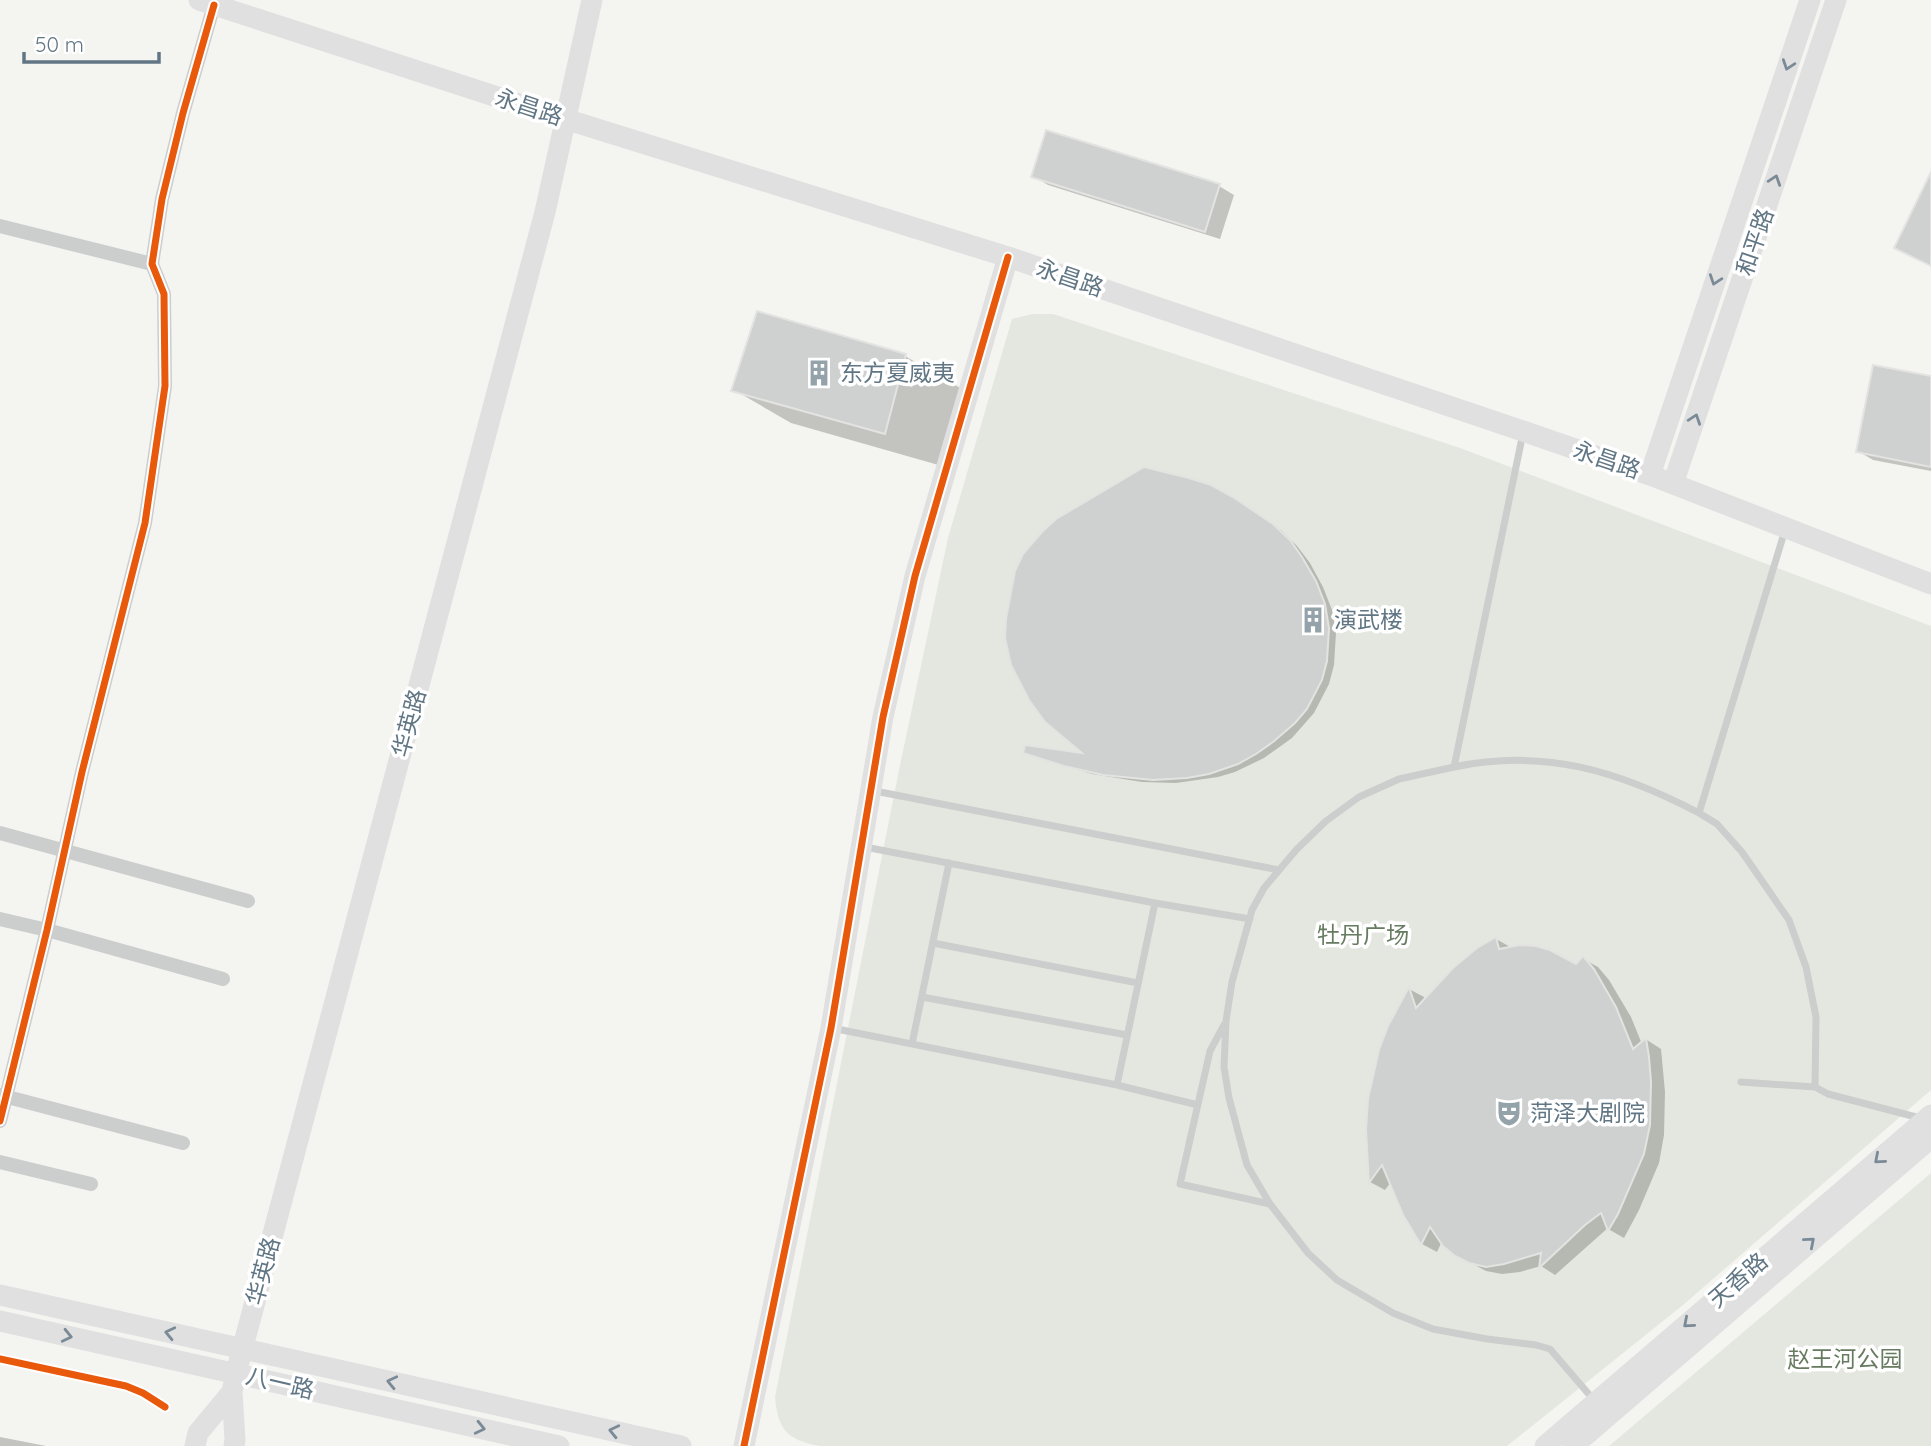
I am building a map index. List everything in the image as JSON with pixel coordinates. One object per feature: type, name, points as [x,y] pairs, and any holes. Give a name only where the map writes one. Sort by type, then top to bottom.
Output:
[{"type":"main road","name":"华英路","points":[[234,1446],[234,1383],[541,225],[592,0]]},
{"type":"main road","name":"和平路","points":[[1650,475],[1810,0]]},
{"type":"main road","name":"和平路","points":[[1673,484],[1836,0]]},
{"type":"main road","name":"永昌路","points":[[206,2],[565,119],[1008,257],[1650,475],[1931,584]]},
{"type":"main road","points":[[744,1446],[831,1028],[883,717],[915,576],[1008,257]]},
{"type":"main road","name":"天香路","points":[[1545,1446],[1601,1409],[1930,1123]]},
{"type":"main road","points":[[0,1295],[681,1446]]},
{"type":"main road","name":"八一路","points":[[0,1321],[234,1383],[559,1446]]},
{"type":"main road","points":[[195,1446],[198,1433],[234,1383]]},
{"type":"main road","name":"天香路","points":[[1573,1446],[1601,1409]]},
{"type":"street","points":[[0,1121],[3,1096],[47,930],[82,772],[145,523],[165,386],[164,294],[152,264],[162,199],[206,2]]},
{"type":"street","points":[[0,226],[152,264]]},
{"type":"street","points":[[0,833],[248,901]]},
{"type":"street","points":[[0,919],[223,979]]},
{"type":"street","points":[[3,1096],[183,1143]]},
{"type":"street","points":[[0,1162],[91,1185]]},
{"type":"lane","points":[[1454,767],[1523,431]]},
{"type":"lane","points":[[1699,813],[1786,526]]},
{"type":"lane","points":[[1601,1409],[1550,1349],[1433,1329],[1393,1313],[1338,1280],[1308,1253],[1270,1204],[1247,1165],[1229,1098],[1224,1067],[1226,1021],[1232,982],[1252,910],[1264,888],[1297,849],[1326,821],[1359,797],[1399,779],[1481,761],[1554,762],[1589,768],[1634,782],[1717,824],[1742,852],[1789,920],[1806,967],[1816,1017],[1815,1087]]},
{"type":"lane","points":[[872,790],[1279,870]]},
{"type":"lane","points":[[863,847],[1250,919]]},
{"type":"lane","points":[[912,1044],[949,863]]},
{"type":"lane","points":[[1117,1085],[1155,903]]},
{"type":"lane","points":[[933,943],[1138,983]]},
{"type":"lane","points":[[922,997],[1127,1035]]},
{"type":"lane","points":[[1226,1021],[1210,1051],[1180,1184],[1270,1204]]},
{"type":"lane","points":[[831,1028],[1117,1085],[1198,1105]]},
{"type":"lane","points":[[1741,1082],[1815,1087],[1828,1094],[1930,1123]]},
{"type":"green space","name":"牡丹广场","points":[[1033,314],[1053,314],[1460,448],[1931,626],[1931,1090],[1683,1305],[1507,1446],[820,1446],[792,1437],[786,1432],[779,1418],[775,1397],[899,770],[948,538],[1012,319]]},
{"type":"green space","name":"赵王河公园","points":[[1931,1173],[1931,1446],[1609,1446]]},
{"type":"building","points":[[1046,130],[1220,184],[1205,232],[1031,177]]},
{"type":"building","points":[[1931,172],[1931,266],[1894,248]]},
{"type":"building","name":"东方夏威夷","points":[[757,311],[906,354],[885,434],[731,391]]},
{"type":"building","points":[[1873,365],[1931,376],[1931,467],[1856,452]]},
{"type":"building","points":[[1144,467],[1211,485],[1273,524],[1290,540],[1316,581],[1325,604],[1329,628],[1327,661],[1322,680],[1307,709],[1295,723],[1273,742],[1238,764],[1187,778],[1153,780],[1103,775],[1023,753],[1025,745],[1082,753],[1045,722],[1029,700],[1011,665],[1005,638],[1015,571],[1023,554],[1056,519]]},
{"type":"building","name":"菏泽大剧院","points":[[1496,937],[1499,949],[1520,945],[1536,946],[1576,964],[1583,956],[1594,969],[1616,1007],[1633,1049],[1646,1038],[1649,1057],[1650,1125],[1644,1154],[1618,1214],[1608,1231],[1601,1213],[1539,1268],[1541,1253],[1486,1267],[1469,1263],[1443,1246],[1430,1227],[1421,1245],[1403,1215],[1382,1165],[1369,1183],[1366,1130],[1368,1099],[1379,1050],[1388,1026],[1409,987],[1416,1008],[1453,968],[1477,948]]},
{"type":"cycle path","points":[[0,1121],[82,772],[145,523],[165,386],[164,294],[152,264],[162,199],[214,5]]},
{"type":"cycle path","points":[[744,1446],[831,1028],[883,717],[915,576],[1008,257]]},
{"type":"cycle path","points":[[0,1359],[126,1386],[165,1407]]},
{"type":"place","name":"东方夏威夷","points":[[819,373]]},
{"type":"place","name":"演武楼","points":[[1313,620]]},
{"type":"place","name":"菏泽大剧院","points":[[1509,1113]]}]
